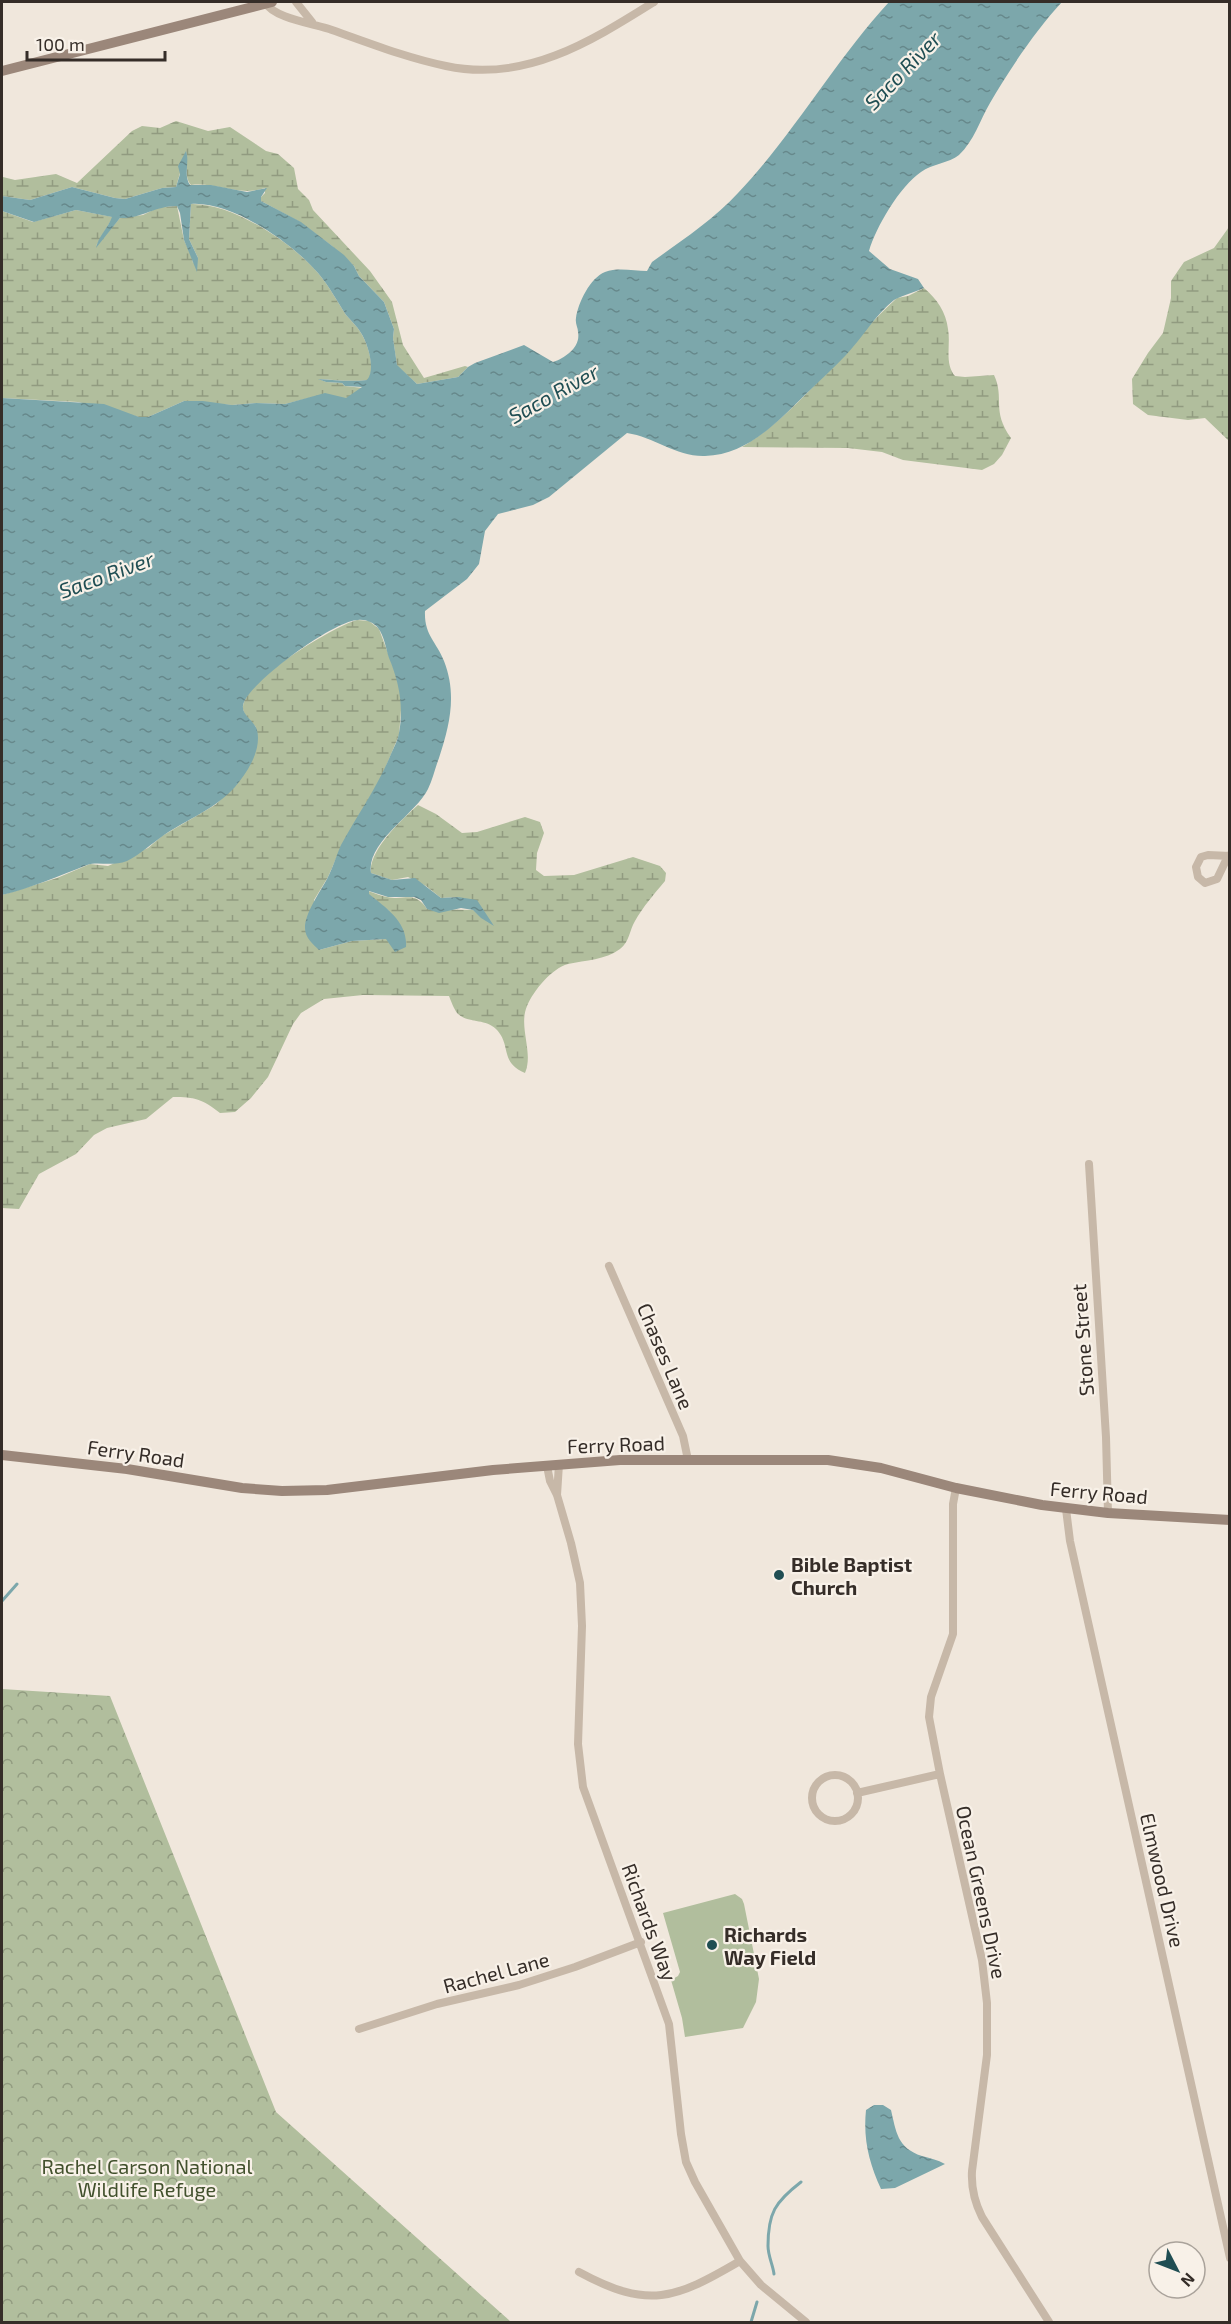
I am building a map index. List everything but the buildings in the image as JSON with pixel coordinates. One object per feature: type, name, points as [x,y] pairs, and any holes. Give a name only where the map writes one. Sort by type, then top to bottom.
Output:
[{"type":"main road","points":[[2,71],[267,2]]},
{"type":"main road","name":"Ferry Road","points":[[2,1455],[117,1468],[242,1488],[282,1491],[327,1490],[559,1464],[620,1460],[808,1459],[850,1462],[956,1488],[1066,1509],[1230,1520]]},
{"type":"street","points":[[267,2],[274,13],[313,23],[440,65],[498,70],[540,62],[573,50],[654,2]]},
{"type":"street","points":[[297,2],[313,23]]},
{"type":"street","points":[[1229,856],[1217,879],[1205,883],[1198,878],[1196,867],[1201,857],[1229,856]]},
{"type":"street","name":"Stone Street","points":[[1089,1164],[1106,1437],[1108,1513]]},
{"type":"street","name":"Chases Lane","points":[[609,1266],[683,1436],[688,1460]]},
{"type":"street","name":"Richards Way","points":[[557,1495],[559,1464]]},
{"type":"street","name":"Richards Way","points":[[547,1466],[577,1565],[581,1597],[579,1769],[588,1805],[641,1942],[672,2032],[681,2134],[686,2162],[740,2260],[761,2284],[806,2322]]},
{"type":"street","name":"Ocean Greens Drive","points":[[956,1488],[953,1504],[953,1634],[930,1703],[930,1725],[978,1938],[985,1985],[987,2055],[972,2170],[973,2195],[982,2217],[1049,2322]]},
{"type":"street","name":"Elmwood Drive","points":[[1066,1509],[1070,1540],[1230,2258]]},
{"type":"street","points":[[857,1793],[940,1774]]},
{"type":"street","points":[[830,1776],[846,1778],[857,1793],[855,1809],[843,1819],[828,1820],[819,1814],[813,1805],[813,1794],[817,1784],[830,1776]]},
{"type":"street","name":"Rachel Lane","points":[[358,2029],[437,2004],[519,1985],[641,1942]]},
{"type":"street","points":[[579,2272],[603,2285],[624,2292],[638,2295],[668,2294],[705,2282],[740,2260]]},
{"type":"green space","points":[[176,121],[208,131],[230,127],[266,151],[278,154],[294,168],[298,189],[309,200],[313,210],[370,271],[392,302],[403,345],[424,378],[468,367],[458,377],[417,384],[397,366],[394,329],[384,302],[359,276],[354,266],[300,222],[261,201],[265,188],[246,191],[210,185],[191,185],[187,178],[186,152],[176,187],[162,188],[125,199],[72,187],[30,200],[2,196],[3,177],[15,180],[56,174],[77,183],[132,131],[142,126],[160,128]]},
{"type":"green space","points":[[191,204],[207,205],[243,217],[277,237],[307,261],[358,328],[370,357],[371,370],[368,380],[319,379],[363,388],[346,399],[325,394],[285,404],[232,405],[184,401],[148,417],[139,417],[78,402],[2,398],[2,211],[33,222],[76,210],[113,217],[96,246],[120,218],[143,215],[159,207],[177,206],[184,240],[193,263],[198,258],[189,239]]},
{"type":"green space","points":[[1229,227],[1229,441],[1205,418],[1188,420],[1148,415],[1133,404],[1132,379],[1163,333],[1171,298],[1171,281],[1184,262],[1214,248]]},
{"type":"green space","points":[[924,288],[943,311],[949,335],[950,365],[955,376],[994,375],[1001,420],[1011,438],[994,464],[982,470],[903,460],[882,452],[848,448],[742,447],[764,432],[804,396],[897,298],[908,296]]},
{"type":"green space","points":[[357,620],[369,621],[379,629],[395,672],[402,698],[399,735],[382,776],[341,847],[328,877],[314,900],[319,950],[352,941],[386,939],[389,911],[368,894],[368,891],[387,897],[414,898],[427,909],[473,910],[493,927],[458,897],[441,898],[426,886],[408,877],[392,880],[371,873],[375,855],[380,846],[395,827],[418,805],[436,814],[462,833],[477,832],[525,817],[540,822],[544,833],[537,853],[536,870],[544,876],[574,875],[633,857],[660,866],[666,873],[665,881],[642,911],[626,943],[620,949],[602,958],[568,964],[555,970],[539,987],[530,1000],[525,1014],[528,1057],[525,1073],[512,1064],[504,1041],[496,1029],[487,1023],[461,1016],[457,1013],[449,996],[363,995],[324,999],[301,1013],[293,1024],[268,1077],[251,1098],[235,1112],[220,1113],[198,1100],[173,1097],[146,1119],[107,1128],[94,1135],[76,1154],[39,1174],[19,1209],[2,1208],[2,895],[57,878],[90,864],[108,866],[148,848],[162,836],[215,805],[235,786],[251,762],[256,727],[244,712],[246,698],[256,685],[290,657],[345,624]]},
{"type":"green space","name":"Rachel Carson National Wildlife Refuge","points":[[2,1689],[110,1696],[276,2112],[511,2322],[2,2322]]},
{"type":"green space","name":"Richards Way Field","points":[[735,1894],[742,1899],[744,1904],[759,1979],[756,2002],[743,2028],[685,2037],[671,1980],[680,1972],[663,1913]]},
{"type":"water","name":"Saco River","points":[[889,2],[1062,2],[1014,64],[964,149],[955,158],[925,169],[913,178],[897,197],[877,231],[869,251],[890,269],[918,279],[924,288],[897,298],[887,306],[837,365],[773,425],[749,443],[735,450],[705,456],[685,453],[627,433],[549,497],[533,505],[498,514],[485,531],[479,564],[467,579],[425,611],[428,632],[441,654],[448,673],[451,697],[449,722],[428,789],[422,799],[376,850],[371,873],[392,880],[415,878],[441,898],[458,897],[477,900],[494,926],[473,910],[461,908],[439,913],[427,909],[421,900],[414,897],[388,897],[369,891],[369,894],[389,910],[400,923],[406,938],[406,947],[395,952],[386,939],[352,941],[319,950],[306,935],[305,928],[310,909],[329,875],[341,845],[380,777],[399,733],[400,694],[383,638],[376,626],[369,621],[361,620],[346,623],[314,640],[279,665],[252,690],[245,700],[243,709],[257,730],[255,753],[240,781],[219,802],[164,835],[127,861],[116,864],[87,865],[2,895],[2,398],[104,404],[139,417],[148,417],[184,401],[232,405],[285,404],[325,393],[346,398],[362,387],[345,386],[342,383],[318,379],[367,380],[370,376],[371,364],[361,333],[318,273],[277,237],[242,217],[224,209],[191,204],[189,239],[198,258],[197,272],[184,240],[177,206],[161,208],[135,217],[120,218],[96,248],[112,217],[76,210],[34,222],[2,211],[2,196],[30,200],[72,187],[125,199],[162,188],[176,187],[180,174],[178,166],[186,151],[187,177],[190,185],[211,185],[247,192],[267,188],[261,201],[301,222],[344,255],[359,276],[384,302],[394,329],[397,365],[417,384],[458,377],[475,363],[524,345],[553,362],[567,355],[575,347],[578,337],[577,312],[582,298],[594,280],[605,272],[621,269],[647,271],[652,262],[728,203],[777,147],[850,49]]},
{"type":"water","points":[[874,2105],[883,2105],[891,2110],[899,2138],[907,2148],[914,2153],[945,2164],[895,2188],[881,2189],[870,2160],[865,2131],[866,2110]]},
{"type":"waterway","points":[[2,1601],[17,1584]]},
{"type":"waterway","points":[[774,2274],[768,2246],[772,2217],[779,2202],[801,2182]]},
{"type":"waterway","points":[[751,2322],[757,2302]]},
{"type":"place","name":"Bible Baptist Church","points":[[779,1575]]},
{"type":"place","name":"Richards Way Field","points":[[712,1945]]}]
